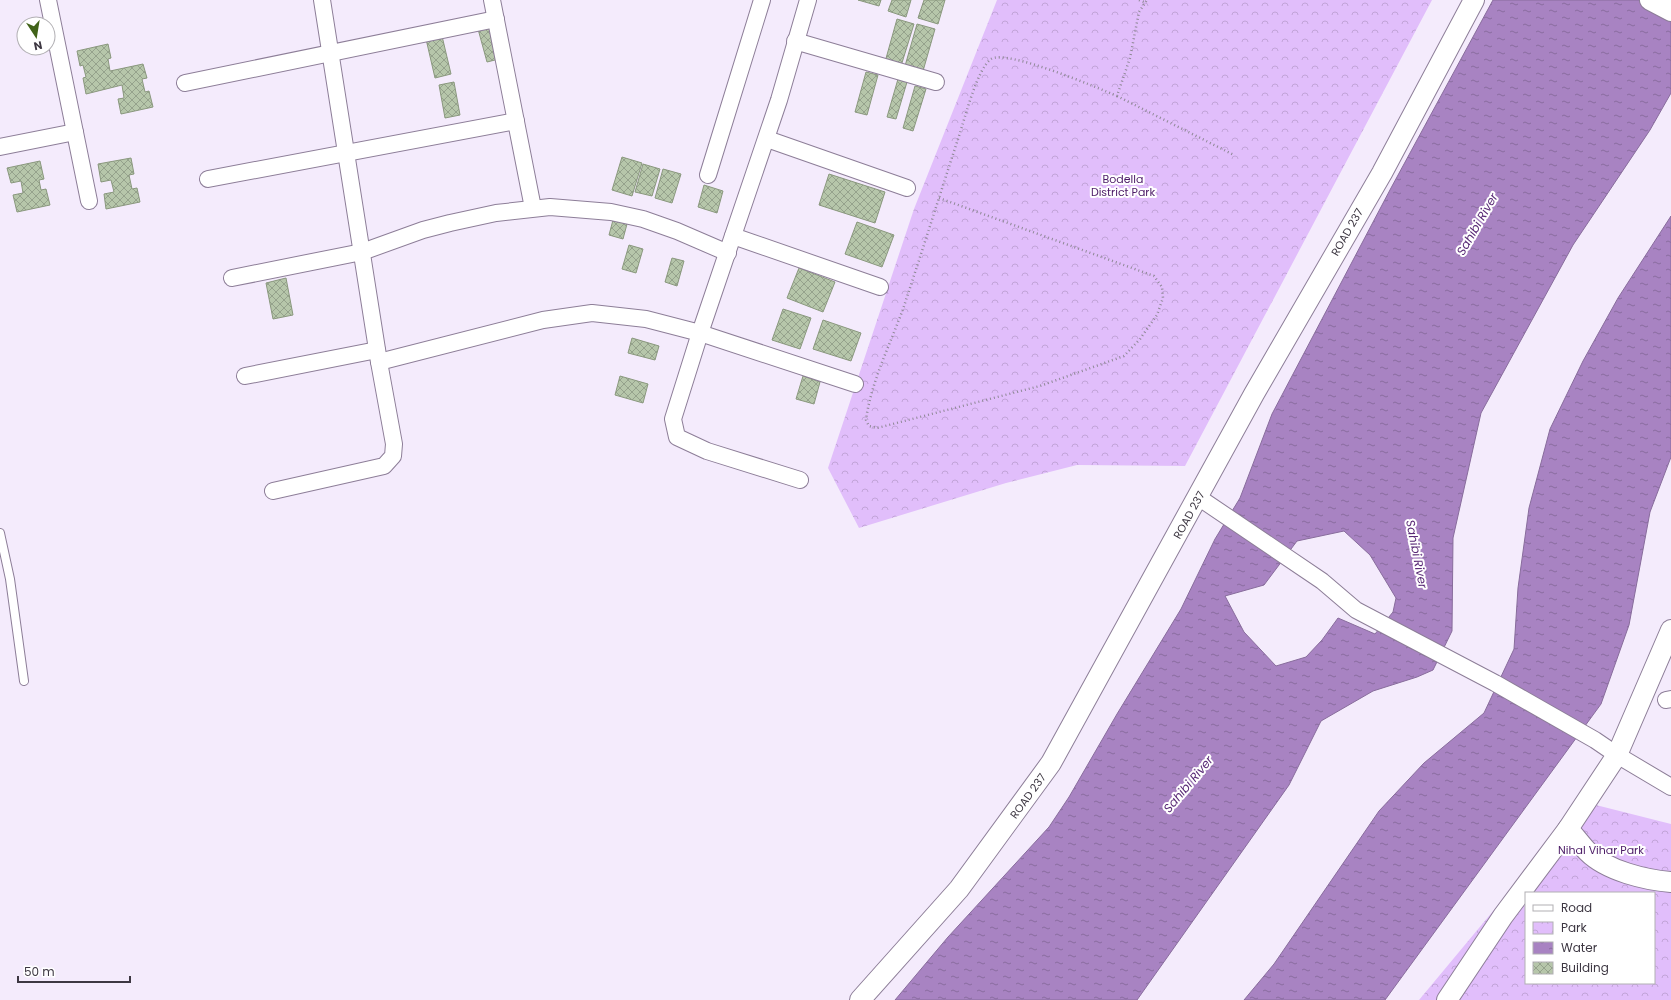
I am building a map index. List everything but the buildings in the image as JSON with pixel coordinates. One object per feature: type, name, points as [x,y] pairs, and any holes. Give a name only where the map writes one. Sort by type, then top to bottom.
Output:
[{"type":"street","points":[[48,0],[89,200]]},
{"type":"street","points":[[273,491],[384,466],[392,456],[394,444],[378,356],[322,0]]},
{"type":"street","points":[[492,0],[534,208]]},
{"type":"street","points":[[708,175],[762,0]]},
{"type":"street","points":[[800,480],[707,451],[676,437],[673,419],[700,333],[767,139],[808,0]]},
{"type":"street","name":"ROAD 237","points":[[860,1000],[959,889],[1052,763],[1258,387],[1382,173],[1474,0]]},
{"type":"street","points":[[1650,0],[1671,11]]},
{"type":"street","points":[[185,84],[330,52],[496,19]]},
{"type":"street","points":[[795,41],[936,82]]},
{"type":"street","points":[[208,179],[516,121]]},
{"type":"street","points":[[0,147],[75,132]]},
{"type":"street","points":[[767,139],[907,188]]},
{"type":"street","points":[[232,278],[362,252],[423,230],[450,223],[496,213],[550,207],[611,212],[642,219],[677,231],[728,253]]},
{"type":"street","points":[[733,236],[880,287]]},
{"type":"street","points":[[246,376],[378,356],[544,320],[592,313],[646,319],[700,333],[855,384]]},
{"type":"street","points":[[1198,497],[1322,581],[1356,610],[1495,683],[1595,740],[1671,788]]},
{"type":"street","points":[[1448,1000],[1503,916],[1568,829],[1617,755],[1671,630]]},
{"type":"street","points":[[1568,829],[1589,853],[1616,869],[1637,877],[1671,882]]},
{"type":"lane","points":[[0,533],[10,579],[24,681]]},
{"type":"path","points":[[1117,96],[1130,58],[1139,12],[1145,1],[1139,0]]},
{"type":"path","points":[[939,198],[1154,276],[1162,287],[1163,298],[1157,316],[1140,339],[1124,356],[1040,386],[877,428],[869,426],[866,420],[870,397],[902,310],[981,70],[992,59],[999,57],[1016,59],[1050,70],[1117,96],[1234,155]]},
{"type":"green space","name":"Bodella District Park","points":[[997,0],[1432,0],[1185,466],[1077,465],[1006,483],[859,528],[828,468],[914,209]]},
{"type":"green space","name":"Nihal Vihar Park","points":[[1584,802],[1671,824],[1671,1000],[1419,1000]]},
{"type":"water","name":"Sahibi River","points":[[1493,0],[1671,0],[1671,93],[1650,130],[1573,245],[1481,413],[1453,538],[1452,631],[1433,670],[1417,677],[1373,691],[1321,721],[1289,785],[1137,1000],[895,1000],[948,937],[1049,827],[1069,797],[1117,714],[1181,609],[1215,539],[1240,498],[1272,414],[1391,188]],"holes":[[[1344,531],[1370,555],[1396,598],[1393,612],[1375,634],[1338,618],[1322,640],[1306,657],[1276,666],[1244,632],[1225,596],[1264,585],[1297,541]]]},
{"type":"water","points":[[1671,216],[1671,457],[1650,512],[1629,625],[1601,704],[1385,1000],[1244,1000],[1274,964],[1379,811],[1424,763],[1484,713],[1514,649],[1518,588],[1529,508],[1550,429],[1583,361],[1618,298]]}]
